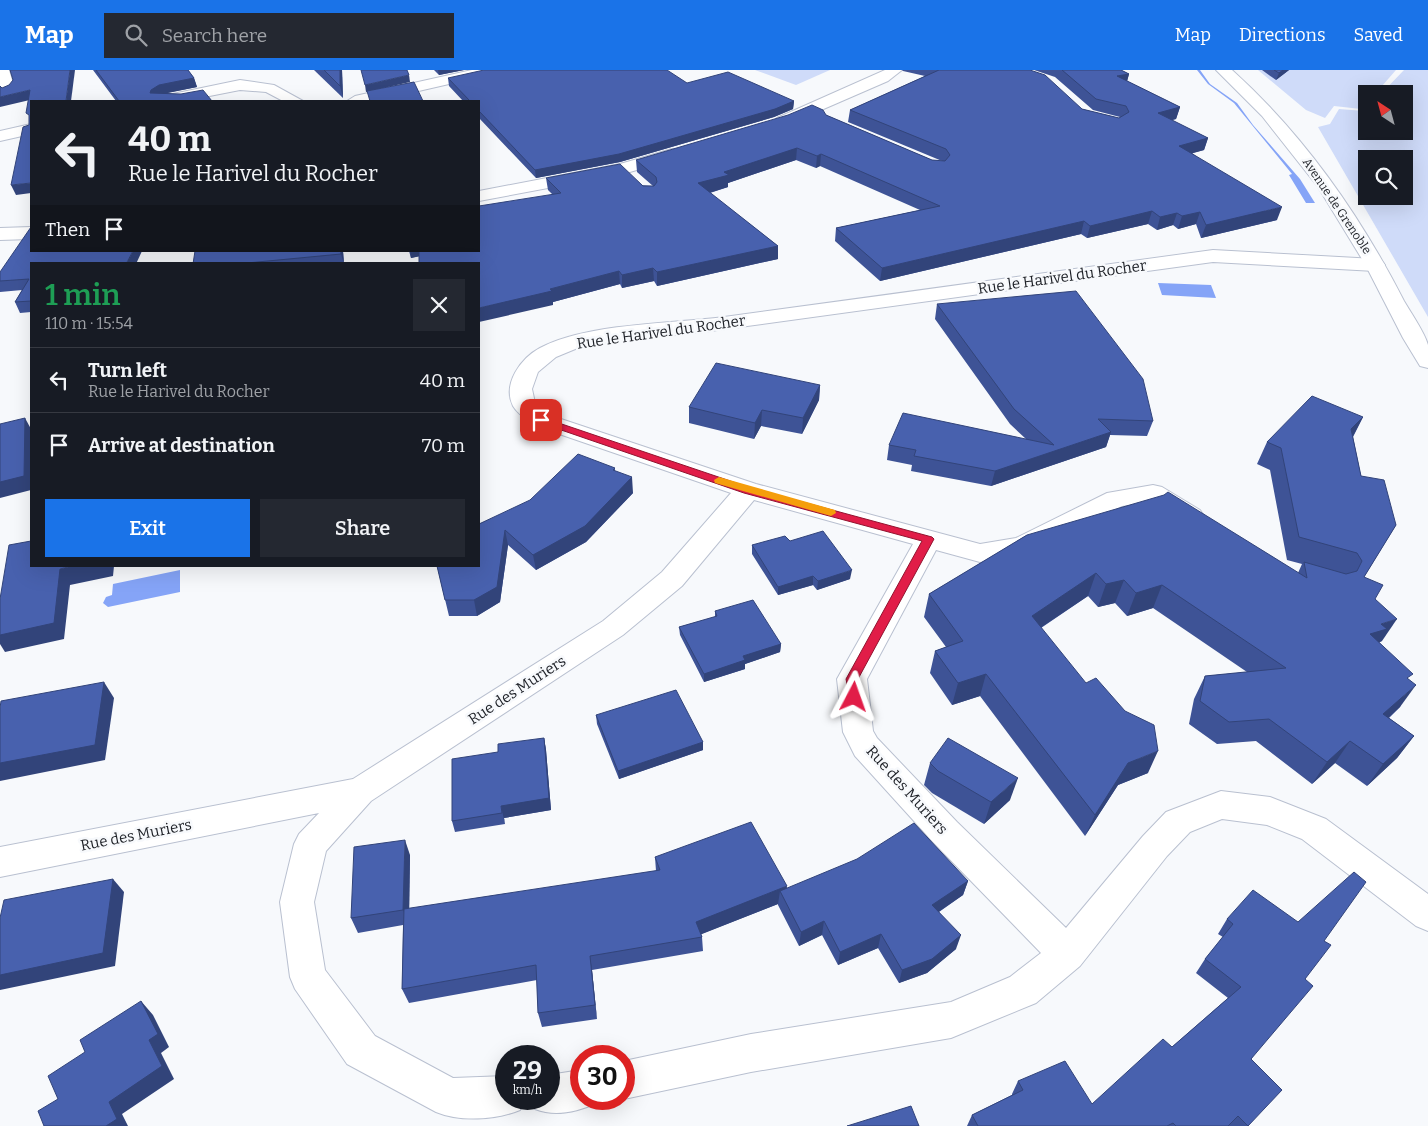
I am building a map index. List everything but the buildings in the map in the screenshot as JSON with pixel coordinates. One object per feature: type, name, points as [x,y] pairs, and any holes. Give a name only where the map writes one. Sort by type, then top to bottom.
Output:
[{"type":"street","points":[[2,70],[6,90]]},
{"type":"street","points":[[359,100],[492,70]]},
{"type":"street","points":[[772,124],[831,102],[883,78],[895,70]]},
{"type":"street","name":"Avenue de Grenoble","points":[[1223,70],[1251,93],[1299,150],[1333,197],[1375,265],[1428,364]]},
{"type":"street","points":[[168,100],[240,85],[269,88],[293,100]]},
{"type":"street","points":[[0,136],[30,130]]},
{"type":"street","points":[[480,196],[623,169],[688,149]]},
{"type":"street","points":[[0,234],[30,233]]},
{"type":"street","name":"Rue le Harivel du Rocher","points":[[1211,529],[1153,493],[1116,498],[1022,546],[980,553],[748,490],[541,420],[524,405],[521,389],[527,370],[548,352],[581,339],[713,324],[1213,256],[1375,265]]},
{"type":"street","name":"Rue des Muriers","points":[[495,1096],[450,1098],[360,1050],[308,977],[297,902],[311,844],[360,791],[620,623],[672,579],[748,490]]},
{"type":"street","name":"Rue des Muriers","points":[[928,539],[852,679],[858,732],[866,747],[945,832],[1067,954]]},
{"type":"street","name":"Rue des Muriers","points":[[0,862],[360,791]]},
{"type":"street","points":[[635,1078],[751,1053],[951,1020],[1023,990],[1067,954],[1155,846],[1178,822],[1221,805],[1270,811],[1314,829],[1428,915]]},
{"type":"shaded area","points":[[755,70],[830,70],[796,85]]},
{"type":"shaded area","points":[[1258,70],[1396,70],[1383,85],[1358,85],[1358,109],[1334,106],[1325,118],[1306,110]]},
{"type":"shaded area","points":[[1404,70],[1428,70],[1428,317],[1363,205],[1413,205],[1413,150],[1358,150],[1358,196],[1318,127],[1330,124],[1339,109],[1358,111],[1358,140],[1413,140],[1413,85],[1390,85]]},
{"type":"water","points":[[1197,70],[1200,70],[1210,84],[1237,103],[1253,125],[1300,179],[1315,203],[1306,203],[1289,175],[1292,174],[1234,103],[1208,84]]},
{"type":"water","points":[[1158,283],[1211,285],[1216,298],[1162,295]]},
{"type":"water","points":[[180,570],[180,592],[108,607],[103,603],[106,597],[112,595],[113,584]]},
{"type":"slow traffic","points":[[719,480],[831,513]]},
{"type":"route","points":[[541,420],[748,490],[928,539],[852,679],[854,697]]}]
